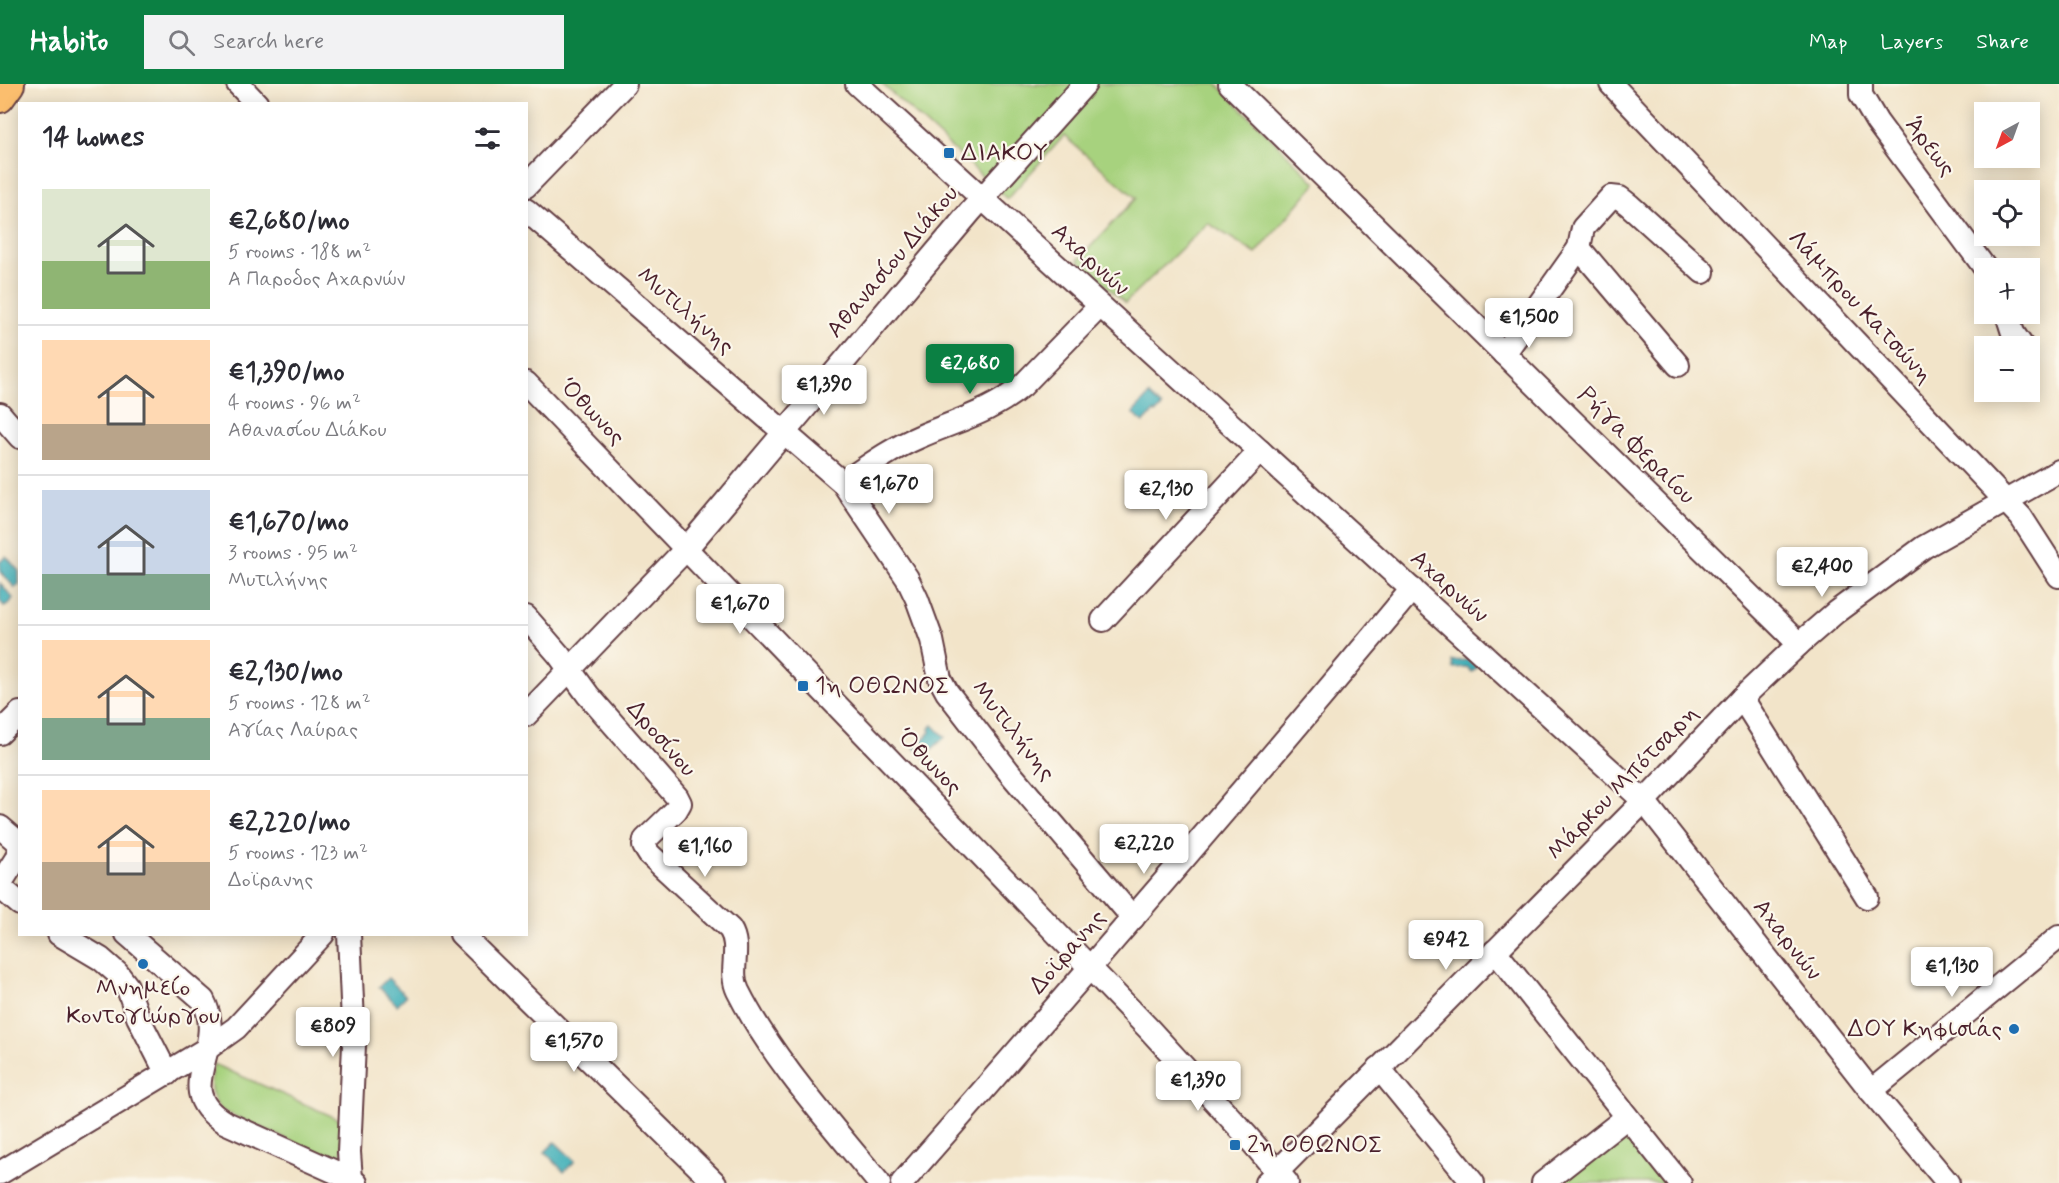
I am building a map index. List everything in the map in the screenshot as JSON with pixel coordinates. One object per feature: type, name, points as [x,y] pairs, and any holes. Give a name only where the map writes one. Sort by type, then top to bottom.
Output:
[{"type":"main road","points":[[0,98],[10,84]]},
{"type":"street","points":[[238,84],[255,102]]},
{"type":"street","points":[[528,184],[625,84]]},
{"type":"street","name":"Αχαρνών","points":[[857,84],[1644,801],[1871,1091],[1948,1183]]},
{"type":"street","name":"Αθανασίου Διάκου","points":[[528,713],[686,549],[982,198],[1085,84]]},
{"type":"street","name":"Ρήγα Φεραίου","points":[[1230,84],[1798,644]]},
{"type":"street","name":"Λάμπρου Κατσώνη","points":[[1611,84],[2006,500],[2021,517],[2059,576]]},
{"type":"street","name":"Άρεως","points":[[1861,84],[1861,95],[1877,122],[1978,258]]},
{"type":"street","points":[[1504,354],[1579,248],[1583,228],[1611,197],[1620,198],[1703,272]]},
{"type":"street","name":"Μυτιλήνης","points":[[528,212],[843,483],[907,578],[932,640],[940,679],[947,692],[1009,772],[1133,918]]},
{"type":"street","points":[[1579,248],[1678,365]]},
{"type":"street","points":[[843,483],[899,446],[986,411],[1008,398],[1023,386],[1100,306]]},
{"type":"street","name":"Όθωνος","points":[[528,385],[1148,1028],[1277,1179]]},
{"type":"street","points":[[0,414],[18,435]]},
{"type":"street","points":[[1103,620],[1260,451]]},
{"type":"street","name":"Μάρκου Μπότσαρη","points":[[1277,1179],[1379,1068],[1798,644],[1836,612],[1924,547],[2059,471]]},
{"type":"street","name":"Δοϊρανης","points":[[902,1183],[1133,918],[1412,589]]},
{"type":"street","name":"Δροσίνου","points":[[528,619],[559,655],[588,695],[678,797],[680,803],[676,810],[645,840],[644,846],[649,854],[730,929],[735,938],[734,973],[737,988],[749,1010],[798,1082],[879,1183]]},
{"type":"street","points":[[1743,698],[1867,897]]},
{"type":"street","points":[[0,733],[18,715]]},
{"type":"street","points":[[0,827],[18,843]]},
{"type":"street","points":[[18,851],[0,886],[18,902]]},
{"type":"street","points":[[62,936],[101,959],[117,972],[127,986],[138,1017],[167,1074]]},
{"type":"street","points":[[129,936],[203,1000],[210,1012],[208,1048],[198,1087],[201,1101],[210,1113],[224,1122],[353,1181]]},
{"type":"street","points":[[0,1173],[167,1074],[236,1028],[321,936]]},
{"type":"street","points":[[349,936],[354,1045],[349,1152],[353,1181]]},
{"type":"street","points":[[463,936],[715,1183]]},
{"type":"street","points":[[1871,1091],[2059,937]]},
{"type":"street","points":[[1495,951],[1680,1183]]},
{"type":"street","points":[[1379,1068],[1473,1183]]},
{"type":"street","points":[[1543,1183],[1628,1117]]},
{"type":"green space","points":[[882,84],[1217,84],[1316,183],[1256,254],[1208,223],[1125,303],[1078,260],[1136,198],[1064,136],[1007,199]]},
{"type":"green space","points":[[214,1064],[343,1121],[341,1163],[221,1110],[214,1099],[211,1088]]},
{"type":"green space","points":[[1627,1126],[1673,1183],[1554,1183]]},
{"type":"water","points":[[1149,395],[1162,407],[1143,423],[1133,413]]},
{"type":"water","points":[[6,556],[18,570],[18,585],[15,588],[0,571],[0,562]]},
{"type":"water","points":[[0,583],[13,598],[4,606],[0,601]]},
{"type":"water","points":[[1467,660],[1477,667],[1472,672],[1467,667],[1453,668],[1452,661]]},
{"type":"water","points":[[933,725],[945,737],[928,753],[930,755],[926,759],[914,748],[930,732],[929,729]]},
{"type":"water","points":[[388,978],[406,996],[397,1005],[379,987]]},
{"type":"water","points":[[555,1142],[575,1161],[564,1172],[545,1152]]},
{"type":"place","name":"ΔΙΑΚΟΥ","points":[[949,153]]},
{"type":"place","name":"1η ΟΘΩΝΟΣ","points":[[803,686]]},
{"type":"place","name":"Μνημείο Κοντογιώργου","points":[[143,964]]},
{"type":"place","name":"ΔΟΥ Κηφισιάς","points":[[2014,1029]]},
{"type":"place","name":"2η ΟΘΩΝΟΣ","points":[[1235,1145]]}]
